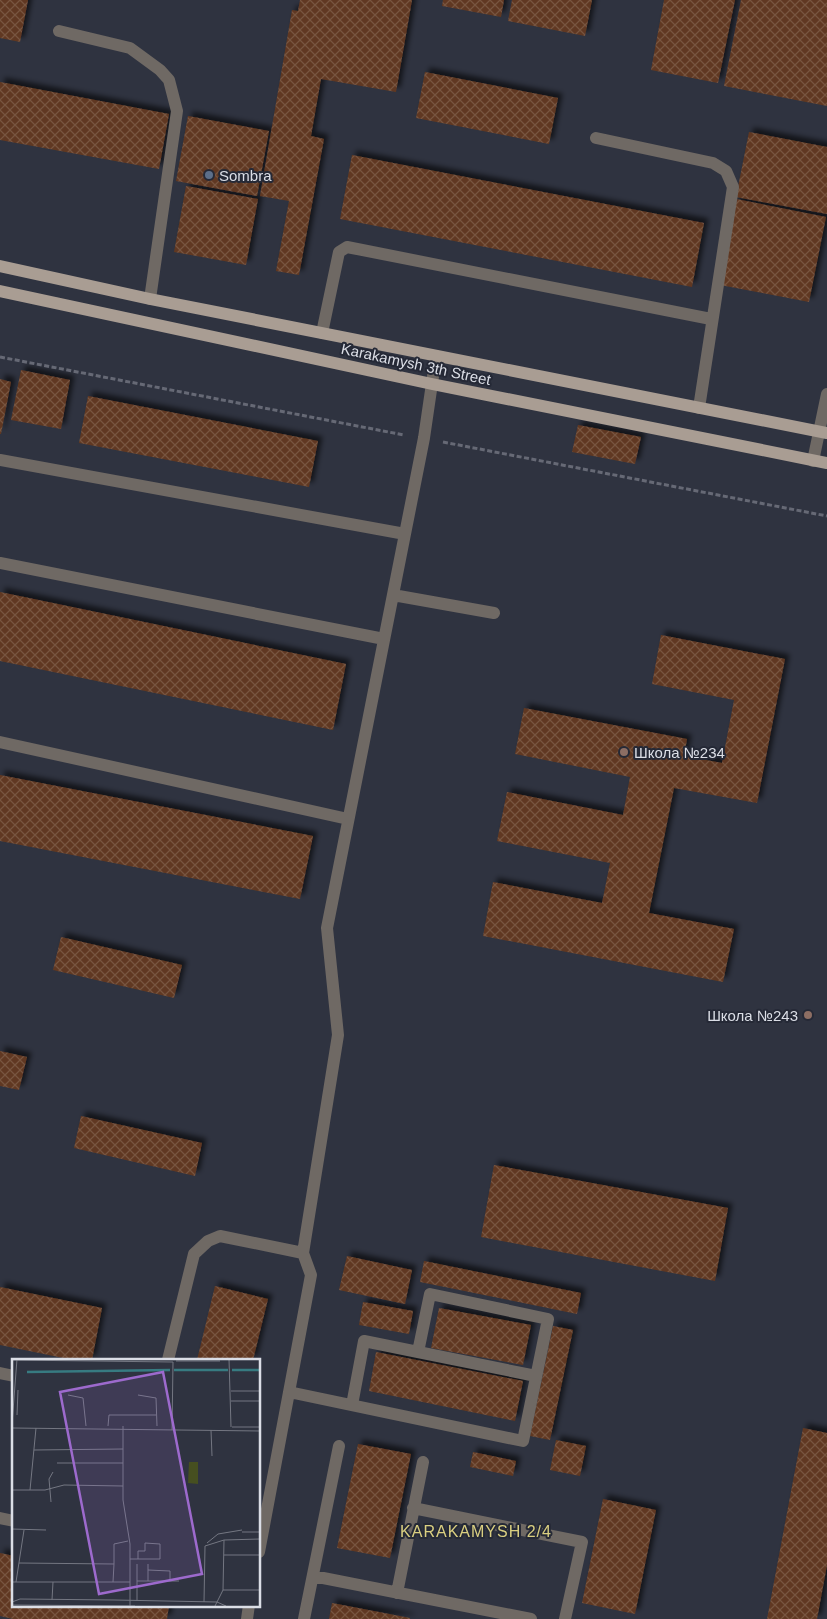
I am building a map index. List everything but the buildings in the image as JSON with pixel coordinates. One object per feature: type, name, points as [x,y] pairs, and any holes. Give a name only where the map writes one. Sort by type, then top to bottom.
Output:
[{"type":"main road","name":"Karakamysh 3th Street","points":[[0,266],[150,299],[823,432]]},
{"type":"main road","name":"Karakamysh 3th Street","points":[[0,290],[432,384],[827,464]]},
{"type":"street","points":[[59,32],[130,48],[160,70],[169,80],[178,111],[150,299]]},
{"type":"street","points":[[596,138],[714,163],[726,171],[733,187],[711,319],[699,408]]},
{"type":"street","points":[[322,333],[338,252],[347,247],[711,319]]},
{"type":"street","points":[[260,1547],[311,1275],[303,1253],[338,1035],[327,928],[424,438],[436,356]]},
{"type":"street","points":[[813,461],[823,432],[827,394]]},
{"type":"street","points":[[0,460],[405,534]]},
{"type":"street","points":[[0,563],[384,639]]},
{"type":"street","points":[[393,595],[494,613]]},
{"type":"street","points":[[0,742],[348,819]]},
{"type":"street","points":[[168,1359],[194,1254],[208,1241],[220,1236],[303,1253]]},
{"type":"street","points":[[289,1392],[523,1441],[548,1319],[430,1294],[418,1352]]},
{"type":"street","points":[[352,1405],[364,1341],[536,1376]]},
{"type":"street","points":[[304,1619],[339,1446]]},
{"type":"street","points":[[397,1593],[423,1462]]},
{"type":"street","points":[[413,1508],[582,1542],[565,1619]]},
{"type":"street","points":[[313,1576],[531,1619]]},
{"type":"street","points":[[247,1619],[249,1606]]},
{"type":"place","name":"Sombra","points":[[209,175]]},
{"type":"place","name":"Школа №234","points":[[624,752]]},
{"type":"place","name":"Школа №243","points":[[808,1015]]},
{"type":"district","name":"KARAKAMYSH 2/4","points":[[476,1531]]}]
